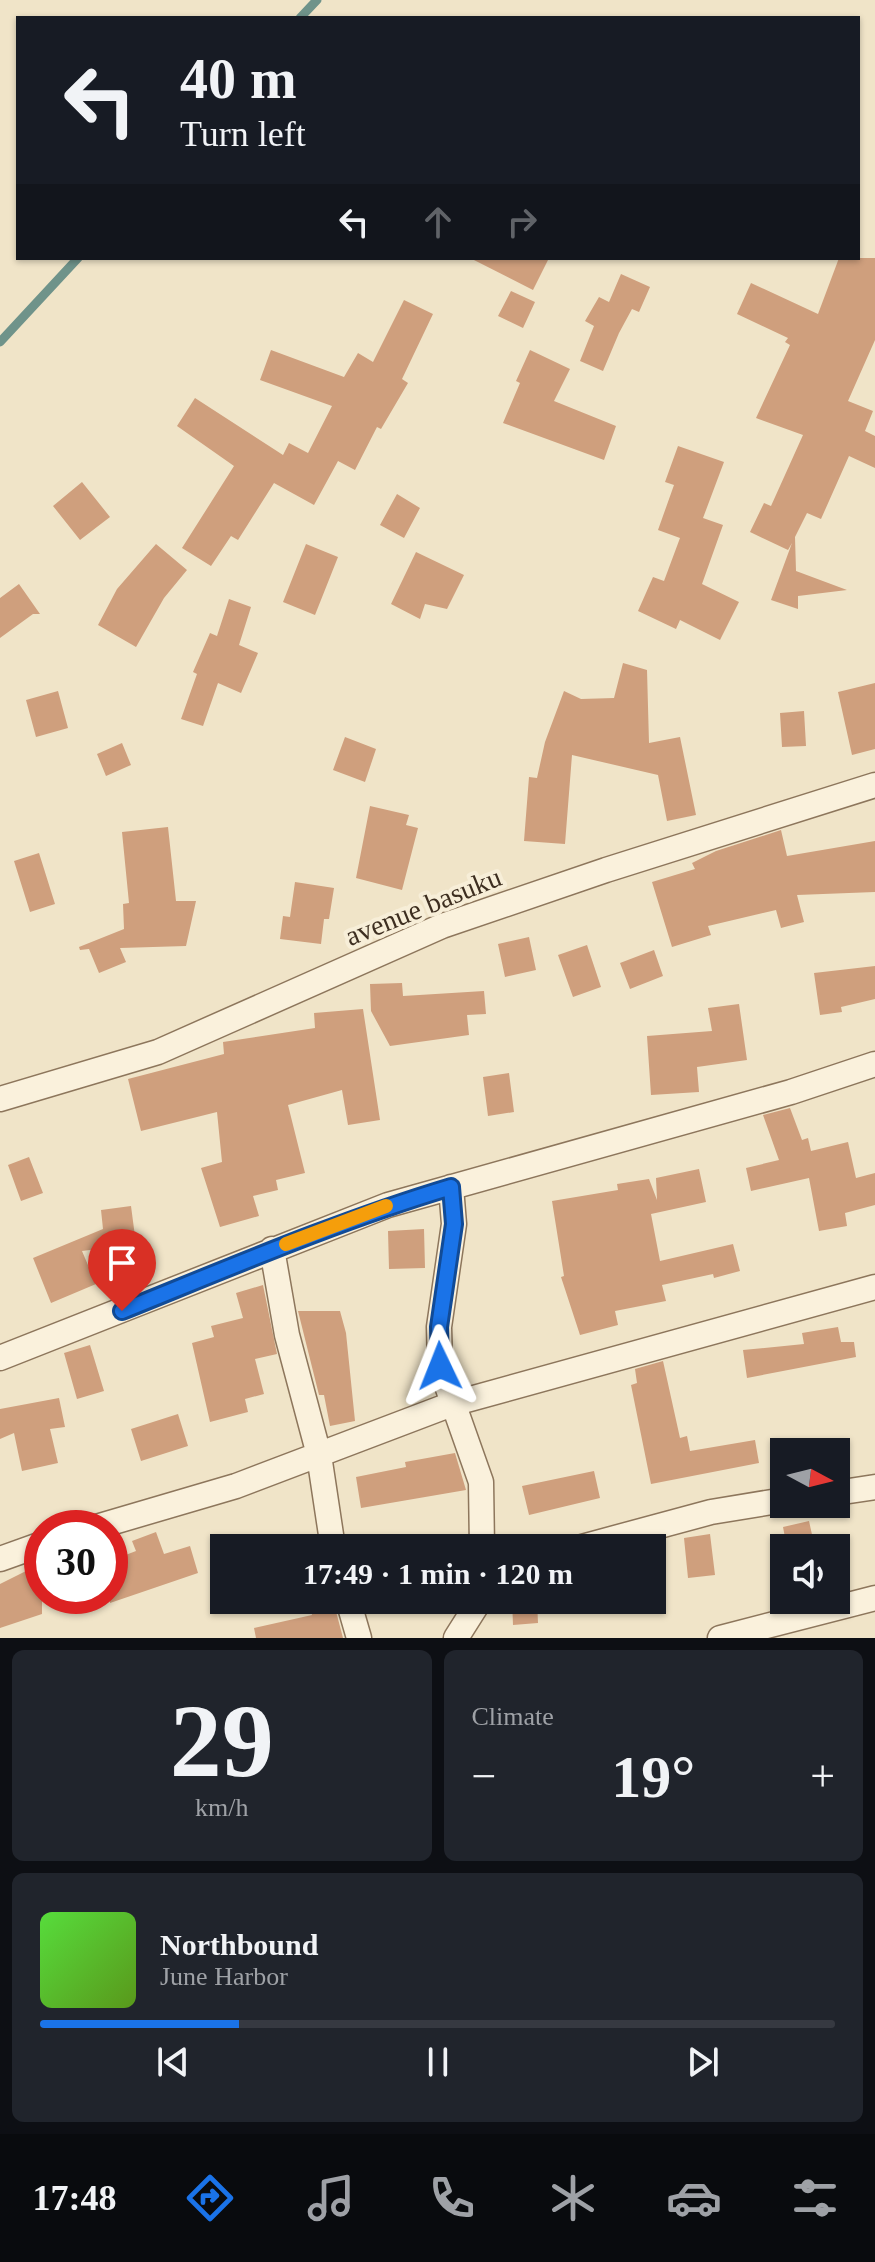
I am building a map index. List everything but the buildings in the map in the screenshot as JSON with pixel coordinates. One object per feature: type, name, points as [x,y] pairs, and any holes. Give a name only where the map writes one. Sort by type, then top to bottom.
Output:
[{"type":"street","name":"avenue basuku","points":[[0,1099],[158,1052],[442,926],[606,870],[875,785]]},
{"type":"street","points":[[0,1358],[388,1205],[791,1092],[875,1064]]},
{"type":"street","points":[[451,1187],[452,1251],[439,1327],[440,1366],[481,1482],[482,1534]]},
{"type":"street","points":[[272,1249],[287,1335],[319,1455],[331,1534]]},
{"type":"street","points":[[128,1518],[236,1486],[452,1404],[875,1287]]},
{"type":"street","points":[[850,1491],[875,1487]]},
{"type":"street","points":[[630,1534],[711,1512],[770,1502]]},
{"type":"street","points":[[0,1559],[24,1550]]},
{"type":"street","points":[[720,1638],[875,1598]]},
{"type":"street","points":[[352,1614],[359,1638]]},
{"type":"street","points":[[456,1638],[471,1614]]},
{"type":"waterway","points":[[302,16],[317,0]]},
{"type":"waterway","points":[[0,342],[76,260]]},
{"type":"slow traffic","points":[[286,1244],[386,1206]]},
{"type":"route","points":[[122,1311],[219,1269],[388,1205],[451,1187],[454,1224],[441,1304],[440,1366]]}]
